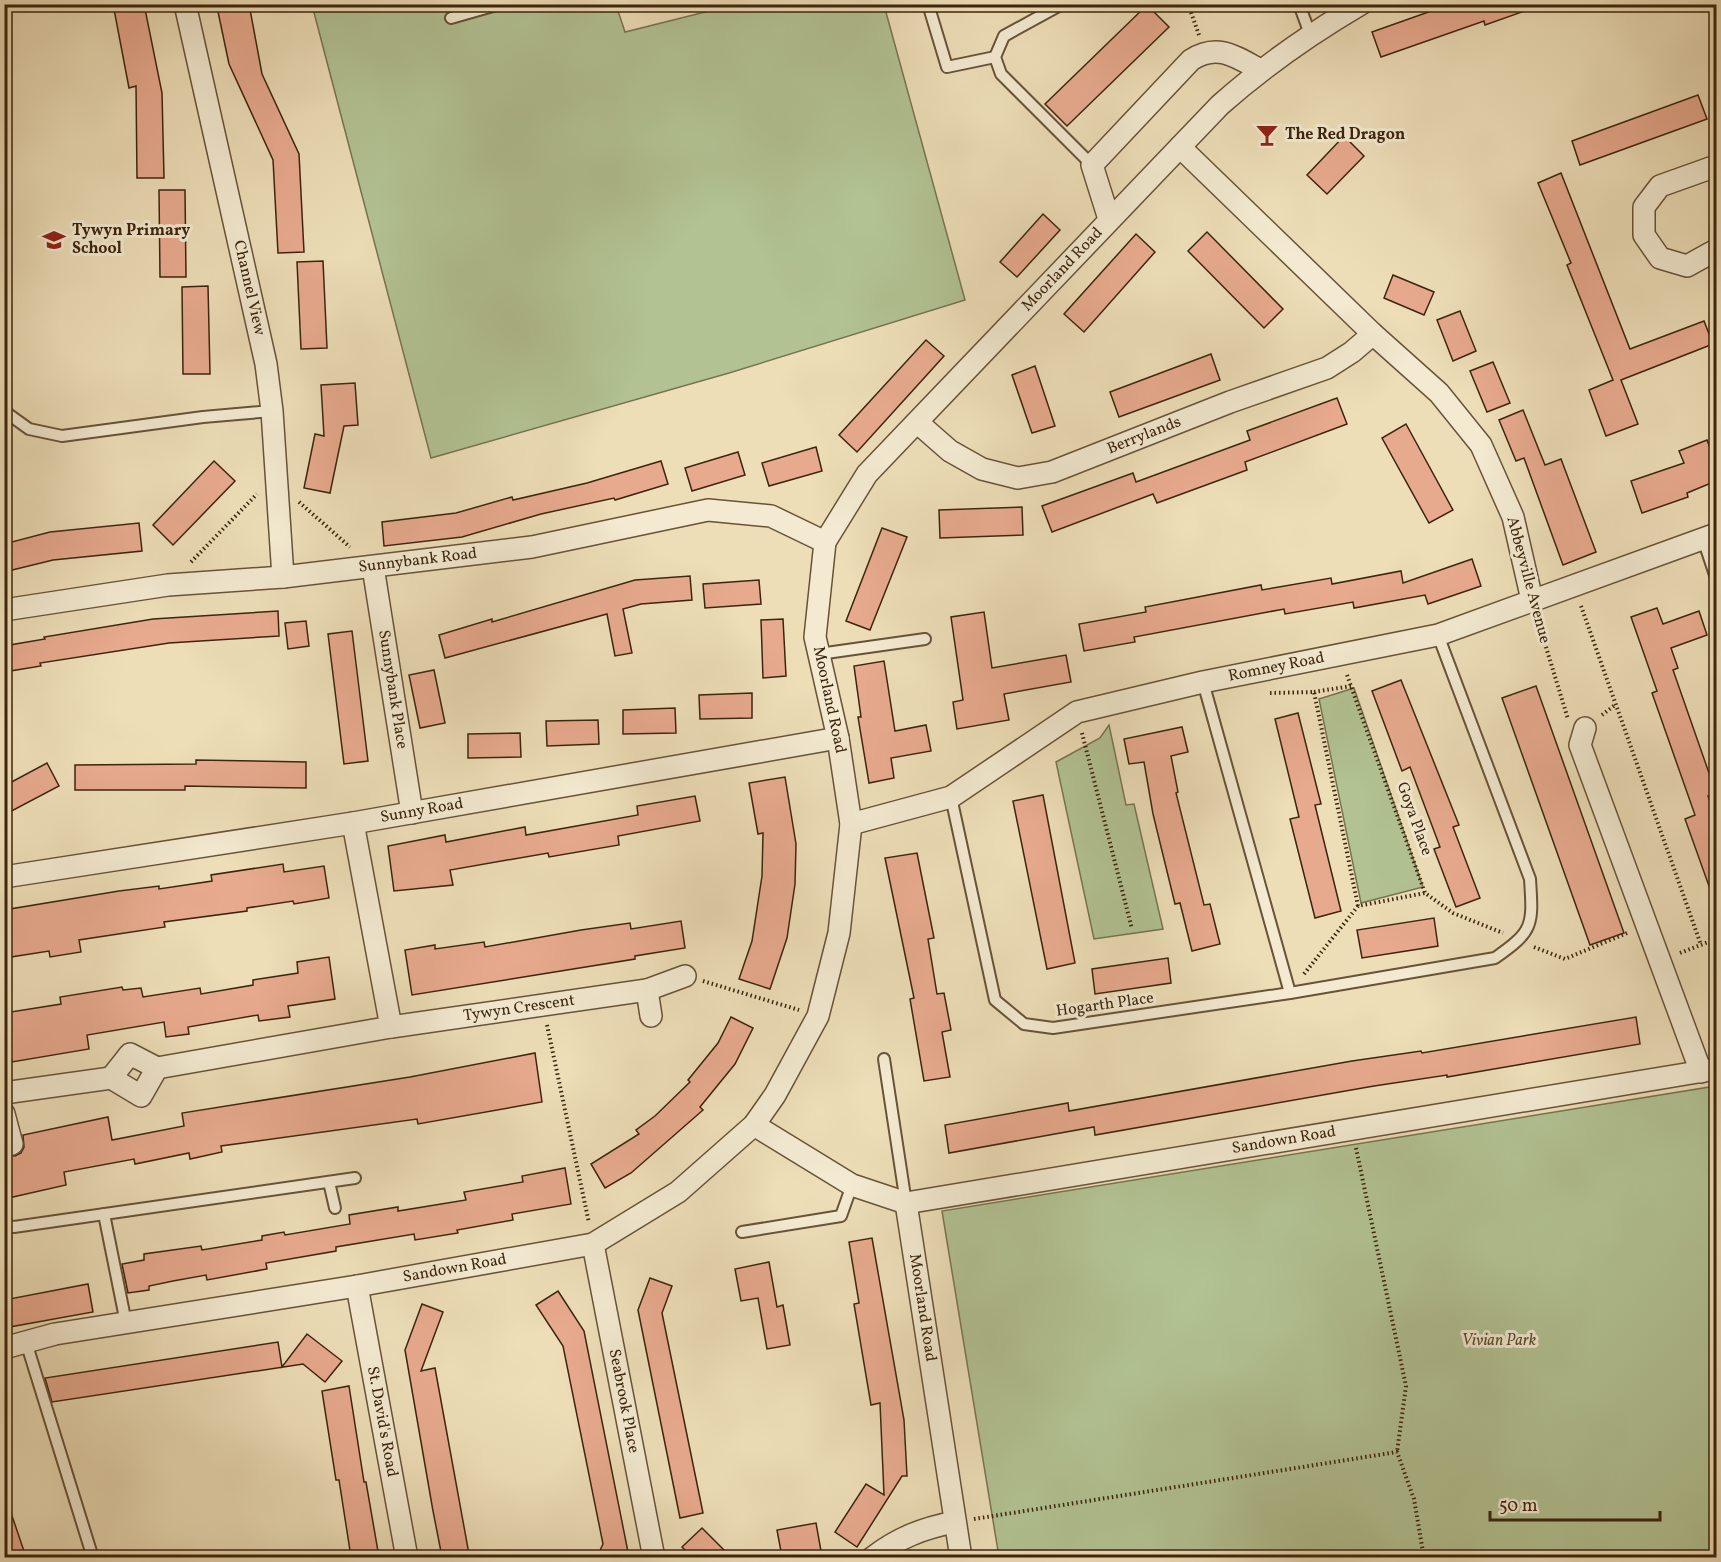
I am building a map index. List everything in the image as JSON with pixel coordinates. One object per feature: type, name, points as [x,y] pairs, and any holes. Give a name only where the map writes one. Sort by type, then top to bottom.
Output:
[{"type":"street","name":"Channel View","points":[[185,4],[266,364],[272,411],[283,577]]},
{"type":"street","name":"Moorland Road","points":[[754,1125],[775,1095],[818,1016],[839,933],[851,824],[838,738],[815,637],[825,542],[867,474],[1220,105],[1260,70],[1310,33],[1361,4]]},
{"type":"street","points":[[1092,165],[1191,60],[1205,51],[1218,51],[1237,57],[1260,70]]},
{"type":"street","name":"Abbeyville Avenue","points":[[1180,147],[1373,333],[1439,393],[1481,445],[1513,517],[1532,600]]},
{"type":"street","name":"Moorland Road","points":[[1092,165],[1109,219]]},
{"type":"street","points":[[1716,166],[1660,186],[1644,207],[1644,235],[1660,258],[1687,266],[1716,250]]},
{"type":"street","name":"Berrylands","points":[[918,423],[950,451],[982,470],[1018,478],[1052,472],[1230,402],[1327,368],[1352,352],[1373,333]]},
{"type":"street","name":"Sunnybank Road","points":[[4,610],[168,585],[283,577],[532,547],[708,510],[771,516],[825,542]]},
{"type":"street","name":"Romney Road","points":[[851,824],[951,797],[1077,712],[1203,682],[1438,635],[1710,537]]},
{"type":"street","name":"Sunnybank Place","points":[[373,567],[412,813]]},
{"type":"street","points":[[1585,728],[1580,745],[1659,960],[1709,1071]]},
{"type":"street","name":"Sunny Road","points":[[4,877],[353,824],[838,738]]},
{"type":"street","points":[[353,824],[391,1027]]},
{"type":"street","name":"Tywyn Crescent","points":[[157,1068],[391,1027],[543,1007],[647,990],[685,976]]},
{"type":"street","points":[[647,990],[651,1016]]},
{"type":"street","points":[[4,1093],[111,1078],[141,1096],[157,1068],[130,1054],[111,1078]]},
{"type":"street","name":"Sandown Road","points":[[4,1348],[55,1334],[357,1286],[593,1244],[678,1192],[754,1125],[852,1185],[906,1203],[1709,1071]]},
{"type":"street","points":[[4,1114],[12,1144]]},
{"type":"street","name":"Moorland Road","points":[[906,1203],[961,1557]]},
{"type":"street","name":"Seabrook Place","points":[[593,1244],[654,1557]]},
{"type":"street","name":"St. David's Road","points":[[357,1286],[407,1557]]},
{"type":"street","points":[[872,1557],[906,1535],[927,1527],[956,1522]]},
{"type":"lane","points":[[451,18],[500,4]]},
{"type":"lane","points":[[928,4],[947,67],[995,57]]},
{"type":"lane","points":[[1062,4],[1004,36],[995,57],[1001,74],[1092,165]]},
{"type":"lane","points":[[1299,4],[1310,33]]},
{"type":"lane","points":[[4,411],[29,429],[62,436],[202,417],[272,411]]},
{"type":"lane","points":[[1710,537],[1716,578]]},
{"type":"lane","points":[[1203,682],[1290,993],[1495,958],[1520,941],[1533,917],[1530,879],[1438,635]]},
{"type":"lane","points":[[819,654],[925,639]]},
{"type":"lane","name":"Hogarth Place","points":[[951,797],[995,1000],[1024,1024],[1053,1028],[1290,993]]},
{"type":"lane","name":"Moorland Road","points":[[884,1059],[906,1203]]},
{"type":"lane","points":[[4,1225],[15,1227],[355,1178]]},
{"type":"lane","points":[[329,1182],[335,1208]]},
{"type":"lane","points":[[742,1232],[841,1216],[852,1185]]},
{"type":"lane","points":[[104,1214],[126,1323]]},
{"type":"lane","points":[[27,1342],[93,1557]]},
{"type":"path","points":[[1188,4],[1205,51]]},
{"type":"path","points":[[1575,585],[1701,945]]},
{"type":"path","name":"Abbeyville Avenue","points":[[1532,600],[1566,718],[1585,728]]},
{"type":"path","name":"Goya Place","points":[[1340,655],[1425,893]]},
{"type":"path","points":[[1260,693],[1314,692],[1351,686]]},
{"type":"path","points":[[1314,692],[1358,906]]},
{"type":"path","points":[[1077,712],[1132,929]]},
{"type":"path","points":[[1290,993],[1358,906],[1425,893],[1453,913],[1565,959],[1646,925]]},
{"type":"path","points":[[1659,960],[1716,939]]},
{"type":"path","points":[[685,976],[818,1016]]},
{"type":"path","points":[[543,1007],[593,1244]]},
{"type":"path","points":[[1352,1129],[1406,1386],[1397,1452],[1414,1499],[1424,1557]]},
{"type":"path","points":[[956,1522],[1397,1452]]},
{"type":"green space","points":[[312,5],[616,5],[625,32],[733,5],[884,5],[965,300],[729,373],[431,458]]},
{"type":"green space","points":[[1354,688],[1423,887],[1361,903],[1319,699]]},
{"type":"green space","points":[[1109,725],[1126,805],[1134,804],[1163,929],[1094,939],[1056,762],[1100,738]]},
{"type":"green space","name":"Vivian Park","points":[[1716,1086],[1716,1557],[999,1557],[942,1211]]},
{"type":"building","points":[[113,4],[144,4],[162,93],[164,178],[137,178],[136,86],[129,88]]},
{"type":"building","points":[[249,4],[262,74],[299,154],[304,252],[278,253],[273,160],[229,64],[217,7]]},
{"type":"building","points":[[1451,4],[1535,4],[1536,7],[1485,25],[1484,21],[1381,57],[1372,32]]},
{"type":"building","points":[[1147,5],[1169,27],[1067,126],[1045,104]]},
{"type":"building","points":[[1698,95],[1707,119],[1580,165],[1572,141]]},
{"type":"building","points":[[1344,136],[1364,156],[1327,194],[1307,175]]},
{"type":"building","points":[[1561,173],[1630,349],[1704,321],[1713,344],[1621,380],[1638,424],[1606,436],[1589,390],[1613,380],[1567,265],[1571,263],[1538,183]]},
{"type":"building","points":[[159,190],[185,190],[186,277],[160,277]]},
{"type":"building","points":[[1043,214],[1060,230],[1017,277],[1000,262]]},
{"type":"building","points":[[1207,232],[1283,309],[1264,328],[1188,251]]},
{"type":"building","points":[[1136,234],[1155,252],[1084,332],[1064,314]]},
{"type":"building","points":[[323,261],[327,348],[301,349],[297,262]]},
{"type":"building","points":[[1393,275],[1434,292],[1424,315],[1384,298]]},
{"type":"building","points":[[208,286],[210,374],[183,374],[182,287]]},
{"type":"building","points":[[1460,311],[1476,351],[1453,361],[1437,320]]},
{"type":"building","points":[[926,340],[944,356],[857,452],[839,435]]},
{"type":"building","points":[[1211,354],[1220,380],[1119,417],[1110,392]]},
{"type":"building","points":[[1493,362],[1510,403],[1487,412],[1470,371]]},
{"type":"building","points":[[1035,366],[1055,426],[1032,433],[1012,375]]},
{"type":"building","points":[[355,383],[358,425],[344,426],[330,493],[304,488],[315,434],[324,436],[321,385]]},
{"type":"building","points":[[1337,398],[1347,424],[1245,462],[1247,470],[1157,503],[1153,494],[1052,532],[1042,506],[1133,473],[1136,482],[1250,440],[1247,431]]},
{"type":"building","points":[[1523,410],[1545,465],[1561,459],[1596,552],[1563,565],[1524,458],[1516,461],[1499,420]]},
{"type":"building","points":[[1406,424],[1453,510],[1429,523],[1382,438]]},
{"type":"building","points":[[1707,440],[1716,464],[1716,481],[1687,493],[1688,497],[1642,513],[1631,481],[1684,463],[1679,451]]},
{"type":"building","points":[[816,447],[822,471],[769,486],[762,463]]},
{"type":"building","points":[[738,452],[745,475],[692,491],[685,468]]},
{"type":"building","points":[[214,461],[235,481],[173,545],[153,525]]},
{"type":"building","points":[[661,461],[668,484],[615,500],[614,498],[541,514],[462,537],[384,546],[382,522],[456,513],[512,497],[513,500],[587,483]]},
{"type":"building","points":[[1022,507],[1023,535],[940,538],[939,510]]},
{"type":"building","points":[[139,523],[142,551],[53,560],[4,572],[4,544],[50,532]]},
{"type":"building","points":[[882,528],[907,537],[870,630],[846,621]]},
{"type":"building","points":[[1472,559],[1481,586],[1428,604],[1425,595],[1354,608],[1353,602],[1285,614],[1284,609],[1134,637],[1135,642],[1084,651],[1079,624],[1146,612],[1145,607],[1261,585],[1262,590],[1331,578],[1332,584],[1401,571],[1403,583]]},
{"type":"building","points":[[690,576],[692,600],[641,604],[623,609],[632,653],[615,656],[607,614],[445,658],[439,635],[492,619],[492,622],[635,580]]},
{"type":"building","points":[[759,580],[761,604],[705,608],[703,584]]},
{"type":"building","points":[[1657,608],[1663,624],[1699,611],[1707,635],[1671,648],[1678,668],[1673,670],[1716,793],[1708,796],[1716,820],[1716,899],[1714,900],[1685,819],[1695,815],[1652,693],[1657,691],[1631,617]]},
{"type":"building","points":[[278,611],[279,636],[169,643],[40,663],[41,666],[4,672],[4,646],[45,639],[44,637],[153,619]]},
{"type":"building","points":[[984,612],[992,668],[1066,655],[1071,682],[1004,694],[1009,720],[957,729],[953,702],[963,700],[951,617]]},
{"type":"building","points":[[783,619],[786,676],[763,678],[761,620]]},
{"type":"building","points":[[306,621],[309,646],[288,649],[285,623]]},
{"type":"building","points":[[352,631],[368,761],[344,764],[328,634]]},
{"type":"building","points":[[884,661],[895,731],[926,725],[931,751],[891,758],[894,778],[869,783],[858,717],[861,717],[854,666]]},
{"type":"building","points":[[434,670],[445,723],[420,728],[409,675]]},
{"type":"building","points":[[1401,680],[1459,825],[1453,827],[1480,898],[1456,907],[1434,849],[1440,847],[1410,767],[1402,771],[1372,691]]},
{"type":"building","points":[[1536,686],[1624,933],[1590,945],[1502,698]]},
{"type":"building","points":[[752,693],[752,718],[700,719],[699,695]]},
{"type":"building","points":[[675,708],[676,733],[623,734],[623,710]]},
{"type":"building","points":[[1298,713],[1321,804],[1315,805],[1341,911],[1315,918],[1290,819],[1299,817],[1275,719]]},
{"type":"building","points":[[598,720],[599,744],[547,746],[546,721]]},
{"type":"building","points":[[1182,727],[1188,752],[1171,756],[1178,792],[1176,793],[1204,905],[1210,904],[1220,944],[1192,951],[1180,903],[1175,904],[1153,814],[1144,762],[1129,764],[1124,739]]},
{"type":"building","points":[[520,733],[521,757],[468,758],[468,734]]},
{"type":"building","points":[[196,760],[306,762],[306,788],[185,786],[185,790],[75,790],[75,765],[196,764]]},
{"type":"building","points":[[47,763],[59,786],[4,815],[4,786]]},
{"type":"building","points":[[785,777],[796,844],[795,884],[787,938],[770,989],[739,979],[752,941],[762,876],[763,833],[758,834],[749,783]]},
{"type":"building","points":[[1043,795],[1075,963],[1047,969],[1013,801]]},
{"type":"building","points":[[695,796],[700,821],[618,836],[619,845],[549,857],[548,853],[450,870],[453,885],[394,891],[388,846],[445,835],[446,842],[525,827],[526,835],[638,815],[637,806]]},
{"type":"building","points":[[917,853],[934,938],[928,939],[937,994],[944,993],[951,1030],[942,1032],[950,1077],[924,1081],[910,999],[914,998],[885,858]]},
{"type":"building","points":[[283,864],[284,872],[324,866],[329,898],[247,908],[247,911],[164,922],[165,927],[79,940],[81,952],[50,957],[49,951],[4,958],[4,910],[119,891],[159,886],[159,889],[212,881],[211,875]]},
{"type":"building","points":[[1434,918],[1438,946],[1362,958],[1357,930]]},
{"type":"building","points":[[681,921],[685,948],[635,956],[635,959],[412,995],[405,950],[435,945],[435,949],[484,942],[485,947],[630,923],[631,929]]},
{"type":"building","points":[[329,957],[335,999],[288,1006],[290,1017],[259,1021],[258,1015],[188,1027],[189,1034],[166,1037],[164,1022],[87,1035],[89,1049],[12,1062],[4,1013],[61,1004],[60,997],[122,987],[123,990],[141,988],[143,997],[200,988],[201,994],[253,985],[253,980],[298,973],[297,962]]},
{"type":"building","points":[[1168,958],[1171,983],[1095,994],[1092,969]]},
{"type":"building","points":[[731,1017],[753,1028],[735,1064],[700,1107],[703,1110],[631,1173],[605,1188],[591,1164],[639,1134],[636,1130],[655,1116],[690,1082],[688,1080],[718,1043]]},
{"type":"building","points":[[1636,1017],[1640,1044],[1447,1077],[1447,1075],[1374,1086],[1095,1135],[1094,1127],[949,1153],[945,1125],[1068,1103],[1069,1111],[1352,1061],[1421,1051],[1422,1053]]},
{"type":"building","points":[[535,1053],[542,1102],[418,1124],[417,1119],[221,1146],[222,1152],[190,1159],[189,1153],[135,1164],[134,1159],[64,1172],[66,1185],[4,1199],[4,1154],[15,1156],[21,1153],[24,1147],[23,1135],[108,1117],[112,1140],[184,1126],[182,1113],[410,1077]]},
{"type":"building","points":[[565,1168],[571,1204],[512,1214],[513,1220],[457,1230],[458,1233],[415,1240],[414,1234],[336,1247],[336,1251],[266,1263],[267,1269],[207,1280],[206,1275],[149,1286],[149,1290],[128,1293],[122,1264],[144,1260],[144,1254],[201,1246],[202,1250],[262,1240],[262,1236],[284,1232],[285,1235],[350,1224],[349,1215],[398,1207],[398,1211],[466,1200],[464,1192],[523,1182],[522,1176]]},
{"type":"building","points":[[872,1238],[904,1420],[907,1476],[902,1476],[857,1547],[835,1532],[866,1484],[884,1495],[880,1403],[871,1405],[854,1304],[859,1303],[849,1242]]},
{"type":"building","points":[[769,1262],[777,1307],[783,1305],[790,1345],[767,1349],[758,1298],[741,1301],[735,1269]]},
{"type":"building","points":[[650,1278],[672,1286],[662,1313],[703,1513],[680,1518],[638,1310]]},
{"type":"building","points":[[88,1284],[93,1312],[4,1328],[4,1300]]},
{"type":"building","points":[[558,1291],[584,1331],[629,1557],[597,1557],[603,1544],[563,1346],[536,1305]]},
{"type":"building","points":[[422,1304],[443,1312],[421,1371],[435,1368],[469,1554],[442,1557],[433,1511],[405,1350]]},
{"type":"building","points":[[307,1334],[342,1361],[325,1382],[303,1364],[52,1402],[45,1378],[278,1342],[282,1367]]},
{"type":"building","points":[[349,1386],[364,1482],[366,1482],[379,1557],[351,1557],[339,1480],[336,1480],[322,1391]]},
{"type":"building","points":[[8,1504],[26,1557],[4,1557],[4,1505]]},
{"type":"building","points":[[816,1523],[821,1551],[782,1557],[777,1530]]},
{"type":"building","points":[[702,1528],[731,1557],[692,1557],[682,1547]]},
{"type":"place","name":"The Red Dragon","points":[[1267,135]]},
{"type":"place","name":"Tywyn Primary School","points":[[54,240]]}]
